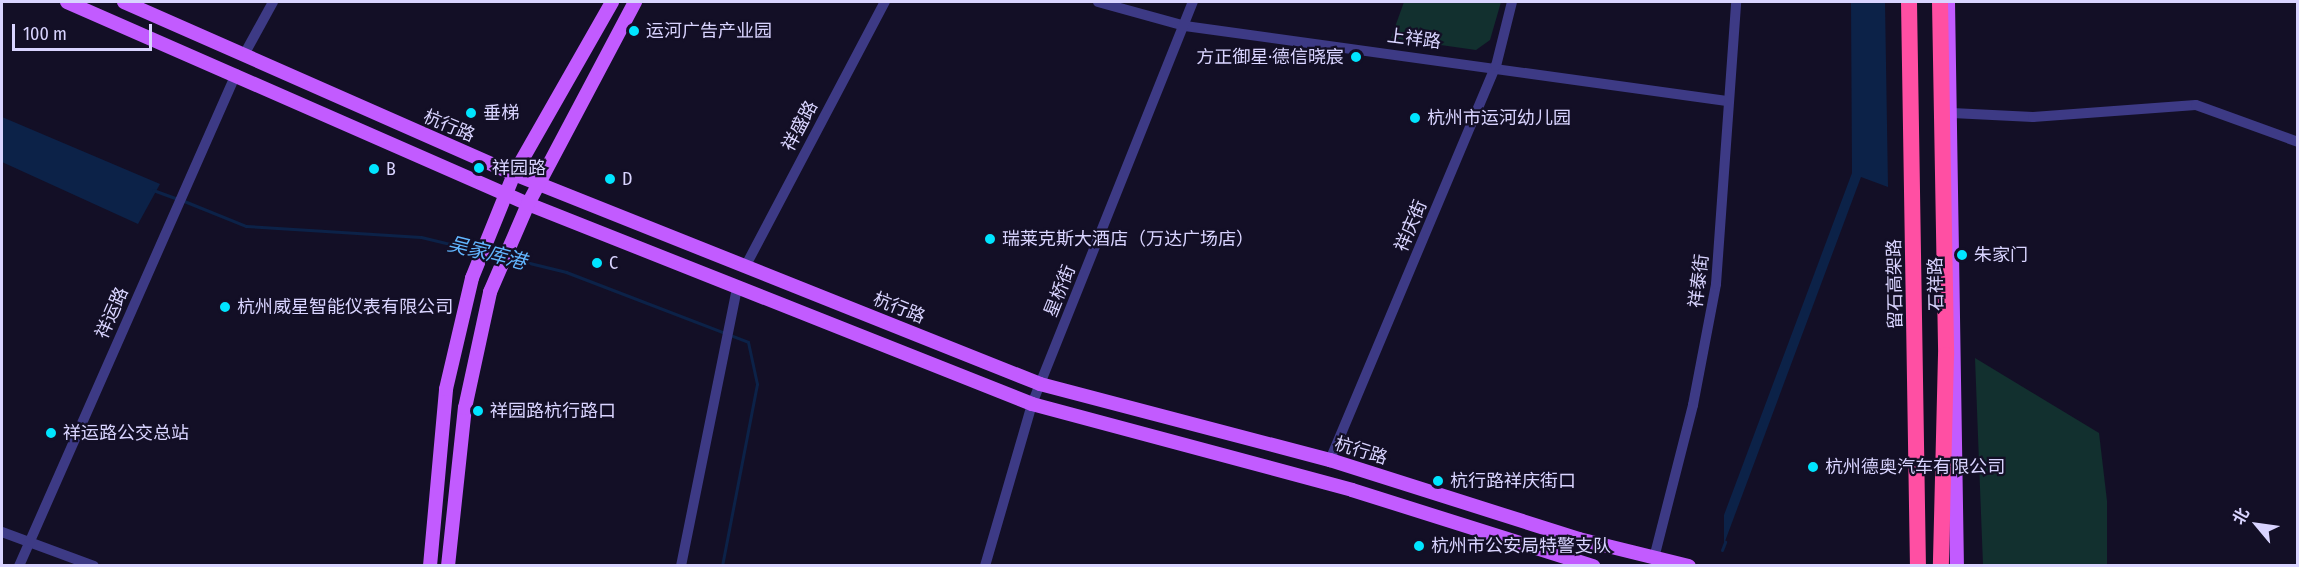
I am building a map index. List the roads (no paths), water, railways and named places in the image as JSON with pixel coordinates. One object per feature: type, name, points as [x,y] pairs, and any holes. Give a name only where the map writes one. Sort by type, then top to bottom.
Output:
[{"type":"highway","name":"留石高架路","points":[[1909,2],[1918,566]]},
{"type":"highway","points":[[1939,2],[1946,355],[1941,566]]},
{"type":"main road","points":[[67,2],[236,74],[528,204],[1032,405],[1352,490],[1593,566]]},
{"type":"main road","name":"杭行路","points":[[124,2],[245,53],[514,174],[1040,384],[1330,460],[1654,558],[1689,566]]},
{"type":"main road","points":[[430,566],[446,389],[472,278],[514,174],[612,2]]},
{"type":"main road","points":[[448,566],[477,342],[490,292],[538,184],[635,2]]},
{"type":"main road","name":"石祥路","points":[[1903,2],[1911,566]]},
{"type":"main road","name":"石祥路","points":[[1948,2],[1952,113],[1957,566]]},
{"type":"street","points":[[245,53],[273,2]]},
{"type":"street","name":"祥盛路","points":[[745,267],[885,2]]},
{"type":"street","name":"上祥路","points":[[1098,2],[1185,26],[1496,66],[1727,101]]},
{"type":"street","name":"星桥街","points":[[985,566],[1032,405],[1193,2]]},
{"type":"street","name":"祥庆街","points":[[1330,460],[1496,66],[1512,2]]},
{"type":"street","name":"祥泰街","points":[[1654,558],[1714,295],[1736,2]]},
{"type":"street","name":"祥运路","points":[[19,566],[236,74]]},
{"type":"street","points":[[1952,113],[2033,117],[2196,105],[2298,142]]},
{"type":"street","points":[[681,566],[737,289]]},
{"type":"street","points":[[2,532],[28,544],[94,566]]},
{"type":"water","points":[[1851,2],[1885,2],[1888,187],[1861,177],[1724,544],[1724,515],[1852,173]]},
{"type":"water","points":[[2,117],[160,184],[138,224],[2,162]]},
{"type":"waterway","name":"吴家库港","points":[[153,190],[178,199]]},
{"type":"waterway","name":"吴家库港","points":[[184,201],[246,226],[421,237],[479,251]]},
{"type":"waterway","name":"吴家库港","points":[[486,252],[500,256]]},
{"type":"waterway","name":"吴家库港","points":[[509,258],[566,272],[748,342],[757,384],[722,566]]},
{"type":"waterway","points":[[1722,550],[1725,542]]},
{"type":"place","name":"运河广告产业园","points":[[634,31]]},
{"type":"place","name":"方正御星·德信晓宸","points":[[1356,57]]},
{"type":"place","name":"垂梯","points":[[471,113]]},
{"type":"place","name":"杭州市运河幼儿园","points":[[1415,118]]},
{"type":"place","name":"祥园路","points":[[479,168]]},
{"type":"place","name":"B","points":[[374,169]]},
{"type":"place","name":"D","points":[[610,179]]},
{"type":"place","name":"瑞莱克斯大酒店（万达广场店）","points":[[990,239]]},
{"type":"place","name":"朱家门","points":[[1962,255]]},
{"type":"place","name":"C","points":[[597,263]]},
{"type":"place","name":"杭州威星智能仪表有限公司","points":[[225,307]]},
{"type":"place","name":"祥园路杭行路口","points":[[478,411]]},
{"type":"place","name":"祥运路公交总站","points":[[51,433]]},
{"type":"place","name":"杭州德奥汽车有限公司","points":[[1813,467]]},
{"type":"place","name":"杭行路祥庆街口","points":[[1438,481]]},
{"type":"place","name":"杭州市公安局特警支队","points":[[1419,546]]}]
